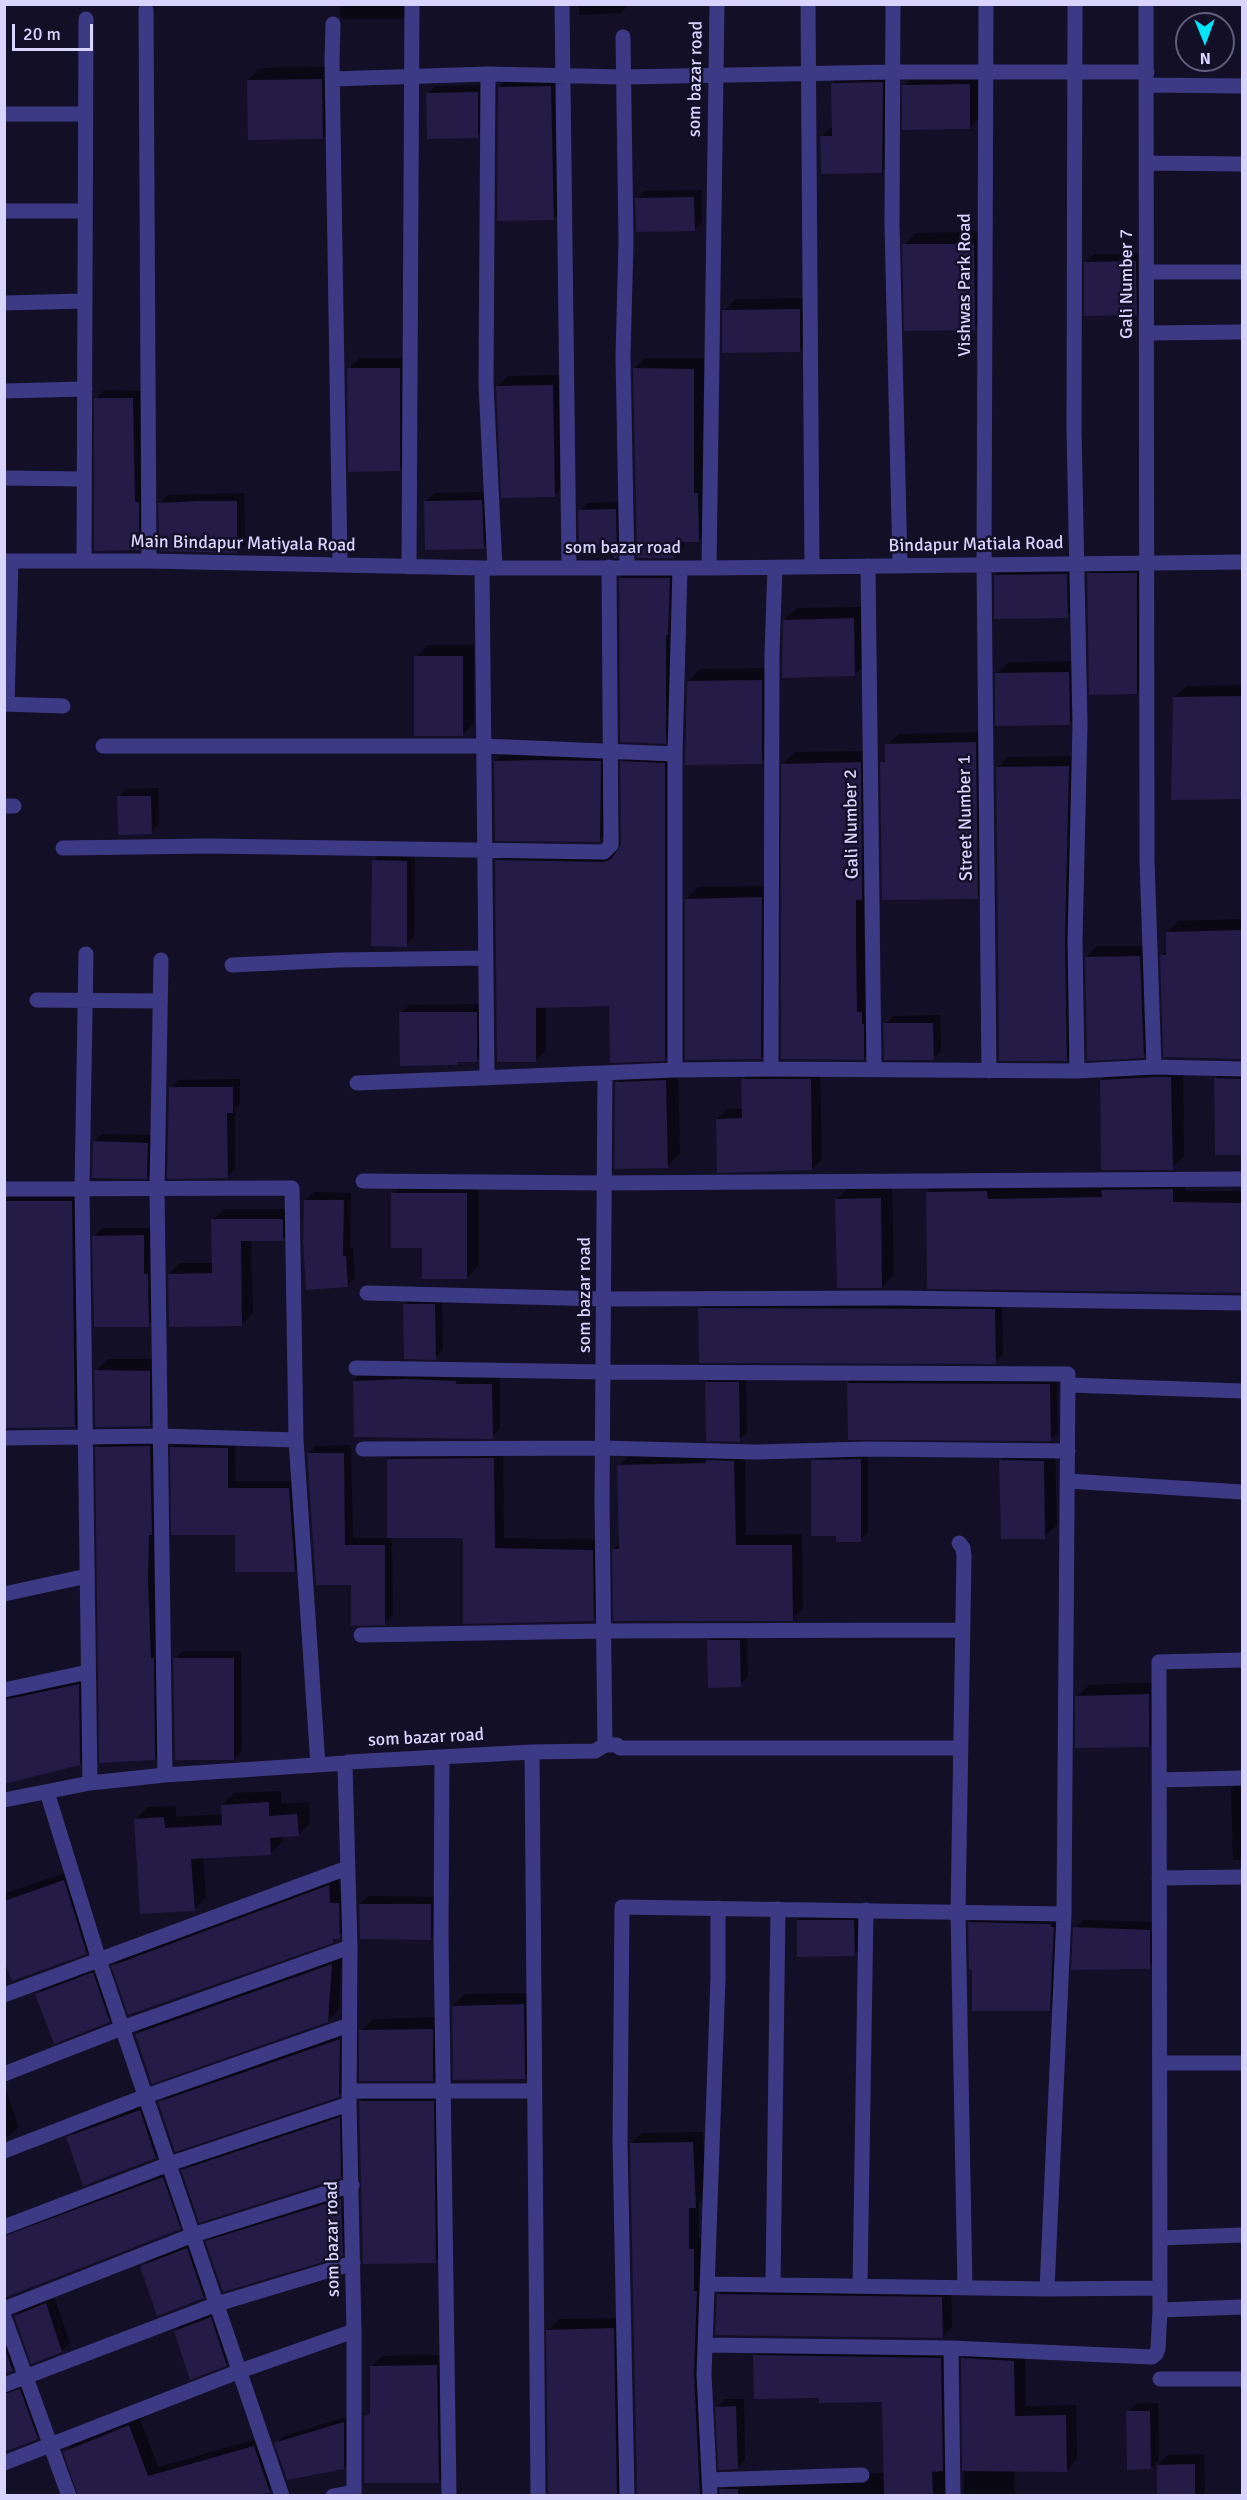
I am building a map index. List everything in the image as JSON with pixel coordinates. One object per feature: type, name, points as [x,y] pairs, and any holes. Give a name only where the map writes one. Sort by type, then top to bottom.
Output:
[{"type":"street","points":[[409,567],[412,4]]},
{"type":"street","points":[[562,4],[569,567]]},
{"type":"street","name":"som bazar road","points":[[488,568],[710,568],[717,4]]},
{"type":"street","points":[[808,4],[812,567]]},
{"type":"street","points":[[893,4],[892,224],[900,566]]},
{"type":"street","name":"Vishwas Park Road","points":[[984,565],[986,4]]},
{"type":"street","points":[[1076,4],[1074,429],[1080,724],[1076,940],[1077,1071]]},
{"type":"street","name":"Gali Number 7","points":[[1146,4],[1147,860],[1154,1067]]},
{"type":"street","points":[[146,10],[149,561]]},
{"type":"street","points":[[84,561],[86,19]]},
{"type":"street","points":[[333,24],[340,565]]},
{"type":"street","points":[[623,37],[626,242],[623,356],[627,567]]},
{"type":"street","points":[[332,79],[488,74],[623,77],[1076,71],[1242,86]]},
{"type":"street","points":[[487,1078],[483,746],[488,568],[486,384],[488,74]]},
{"type":"street","points":[[4,114],[85,114]]},
{"type":"street","points":[[1147,163],[1242,164]]},
{"type":"street","points":[[4,211],[85,212]]},
{"type":"street","points":[[1147,272],[1242,272]]},
{"type":"street","points":[[4,303],[85,301]]},
{"type":"street","points":[[1147,333],[1242,332]]},
{"type":"street","points":[[4,391],[85,389]]},
{"type":"street","points":[[4,478],[84,479]]},
{"type":"street","points":[[8,561],[6,704],[63,706]]},
{"type":"street","name":"Main Bindapur Matiyala Road","points":[[8,561],[149,561],[488,568]]},
{"type":"street","name":"Bindapur Matiala Road","points":[[710,568],[812,567],[868,572],[900,566],[1242,562]]},
{"type":"street","name":"Street Number 1","points":[[984,565],[989,1071]]},
{"type":"street","points":[[63,848],[221,846],[599,853],[609,850],[611,846],[609,567]]},
{"type":"street","points":[[675,1070],[675,754],[680,568]]},
{"type":"street","points":[[771,1069],[771,653],[775,568]]},
{"type":"street","name":"Gali Number 2","points":[[868,572],[874,1070]]},
{"type":"street","points":[[103,746],[483,746],[675,754]]},
{"type":"street","points":[[86,954],[82,1189],[90,1784]]},
{"type":"street","points":[[232,965],[338,960],[485,958]]},
{"type":"street","points":[[160,960],[157,1189],[165,1775]]},
{"type":"street","points":[[37,1000],[160,1001]]},
{"type":"street","points":[[357,1083],[675,1070],[1077,1071],[1154,1067],[1242,1069]]},
{"type":"street","name":"som bazar road","points":[[354,2494],[354,2331],[349,2098],[350,1947],[346,1763],[531,1752],[595,1751],[605,1745],[603,1448],[605,1073]]},
{"type":"street","points":[[363,1181],[604,1183],[1242,1179]]},
{"type":"street","points":[[4,1189],[292,1188],[296,1440],[318,1765]]},
{"type":"street","points":[[367,1293],[605,1299],[898,1298],[1242,1303]]},
{"type":"street","points":[[356,1368],[604,1372],[1064,1372],[1068,1374],[1064,1914],[1047,2289]]},
{"type":"street","points":[[1069,1385],[1242,1391]]},
{"type":"street","points":[[4,1438],[161,1436],[296,1440]]},
{"type":"street","points":[[363,1449],[603,1448],[756,1452],[868,1449],[1068,1451]]},
{"type":"street","points":[[1068,1481],[1242,1492]]},
{"type":"street","points":[[958,1543],[963,1548],[964,1556],[958,1912],[965,2288]]},
{"type":"street","points":[[4,1594],[87,1576]]},
{"type":"street","points":[[361,1635],[604,1631],[963,1630]]},
{"type":"street","points":[[705,2344],[951,2348],[1152,2357],[1158,2349],[1160,2310],[1159,1662],[1242,1660]]},
{"type":"street","points":[[4,1690],[88,1672]]},
{"type":"street","points":[[605,1745],[617,1745],[620,1748],[961,1748]]},
{"type":"street","points":[[531,1752],[538,2496]]},
{"type":"street","points":[[442,1757],[443,2091],[449,2496]]},
{"type":"street","points":[[4,1800],[90,1784],[165,1775],[346,1763]]},
{"type":"street","points":[[1159,1780],[1242,1778]]},
{"type":"street","points":[[47,1792],[99,1960],[282,2496]]},
{"type":"street","points":[[4,1995],[347,1868]]},
{"type":"street","points":[[1159,1878],[1242,1877]]},
{"type":"street","points":[[627,2496],[620,2140],[622,1907],[1064,1914]]},
{"type":"street","points":[[718,1908],[704,2374],[709,2488],[862,2475]]},
{"type":"street","points":[[773,2285],[778,1909]]},
{"type":"street","points":[[860,2286],[866,1910]]},
{"type":"street","points":[[4,2074],[122,2028],[350,1947]]},
{"type":"street","points":[[4,2151],[146,2096],[349,2025]]},
{"type":"street","points":[[1160,2062],[1242,2063]]},
{"type":"street","points":[[4,2227],[349,2098],[443,2091],[535,2091]]},
{"type":"street","points":[[4,2309],[194,2235],[352,2185]]},
{"type":"street","points":[[1160,2238],[1242,2235]]},
{"type":"street","points":[[4,2385],[217,2304],[353,2263]]},
{"type":"street","points":[[707,2284],[1160,2289]]},
{"type":"street","points":[[1160,2310],[1242,2307]]},
{"type":"street","points":[[4,2317],[69,2496]]},
{"type":"street","points":[[4,2463],[240,2371],[354,2331]]},
{"type":"street","points":[[951,2348],[953,2496]]},
{"type":"street","points":[[1160,2379],[1242,2379]]},
{"type":"street","points":[[333,2496],[354,2494]]},
{"type":"building","points":[[322,79],[323,139],[248,140],[247,80]]},
{"type":"building","points":[[883,82],[882,173],[821,174],[820,136],[832,136],[831,83]]},
{"type":"building","points":[[970,84],[970,129],[902,130],[902,85]]},
{"type":"building","points":[[551,86],[554,220],[497,221],[498,87]]},
{"type":"building","points":[[478,92],[478,138],[427,139],[426,93]]},
{"type":"building","points":[[694,197],[695,231],[636,232],[635,198]]},
{"type":"building","points":[[902,244],[974,244],[975,330],[904,331]]},
{"type":"building","points":[[1136,261],[1137,315],[1084,316],[1084,262]]},
{"type":"building","points":[[800,309],[800,352],[722,353],[722,310]]},
{"type":"building","points":[[347,368],[400,368],[400,471],[348,472]]},
{"type":"building","points":[[633,368],[694,369],[694,493],[698,493],[699,542],[673,542],[674,558],[637,558]]},
{"type":"building","points":[[553,385],[555,497],[501,498],[496,386]]},
{"type":"building","points":[[94,398],[133,398],[135,501],[139,503],[139,550],[94,551]]},
{"type":"building","points":[[482,500],[484,549],[425,550],[424,501]]},
{"type":"building","points":[[237,501],[237,553],[159,551],[158,503]]},
{"type":"building","points":[[616,509],[617,558],[614,558],[614,548],[579,549],[578,510]]},
{"type":"building","points":[[1087,573],[1137,573],[1137,694],[1089,695]]},
{"type":"building","points":[[1067,574],[1068,618],[994,619],[994,575]]},
{"type":"building","points":[[619,578],[670,578],[668,635],[666,635],[666,744],[620,742]]},
{"type":"building","points":[[854,618],[855,676],[782,678],[783,620]]},
{"type":"building","points":[[414,656],[463,656],[463,736],[414,736]]},
{"type":"building","points":[[1069,672],[1070,725],[995,726],[995,673]]},
{"type":"building","points":[[762,680],[762,764],[685,765],[687,681]]},
{"type":"building","points":[[1242,696],[1242,799],[1171,800],[1173,697]]},
{"type":"building","points":[[976,742],[978,899],[882,900],[880,762],[885,762],[885,744]]},
{"type":"building","points":[[494,761],[601,761],[600,842],[495,841]]},
{"type":"building","points":[[620,761],[665,763],[665,1061],[610,1063],[609,1006],[536,1008],[536,1062],[497,1062],[495,860],[604,862],[611,859],[621,845]]},
{"type":"building","points":[[861,762],[862,900],[856,900],[856,949],[857,1012],[862,1012],[862,1024],[864,1024],[864,1060],[781,1059],[781,764]]},
{"type":"building","points":[[1069,766],[1065,940],[1067,1061],[999,1061],[996,767]]},
{"type":"building","points":[[117,796],[151,796],[152,834],[118,835]]},
{"type":"building","points":[[372,860],[407,861],[407,947],[371,946]]},
{"type":"building","points":[[762,897],[761,1059],[685,1060],[685,899]]},
{"type":"building","points":[[1242,930],[1242,1059],[1163,1057],[1160,955],[1166,955],[1166,932]]},
{"type":"building","points":[[1140,956],[1144,1058],[1087,1061],[1085,957]]},
{"type":"building","points":[[399,1012],[477,1012],[477,1062],[457,1062],[457,1065],[400,1066]]},
{"type":"building","points":[[883,1023],[933,1023],[934,1060],[884,1060]]},
{"type":"building","points":[[1171,1077],[1173,1170],[1101,1170],[1100,1080]]},
{"type":"building","points":[[1214,1078],[1242,1079],[1242,1155],[1215,1155]]},
{"type":"building","points":[[741,1079],[811,1079],[812,1170],[717,1173],[716,1119],[742,1118]]},
{"type":"building","points":[[666,1080],[668,1168],[614,1169],[615,1082]]},
{"type":"building","points":[[169,1087],[233,1087],[233,1113],[227,1113],[228,1178],[167,1179]]},
{"type":"building","points":[[93,1141],[148,1143],[147,1179],[92,1178]]},
{"type":"building","points":[[1173,1189],[1173,1202],[1242,1203],[1242,1293],[927,1289],[926,1192],[987,1191],[988,1199],[1102,1197],[1101,1190]]},
{"type":"building","points":[[391,1193],[467,1193],[467,1279],[422,1279],[422,1248],[391,1248]]},
{"type":"building","points":[[881,1198],[882,1288],[837,1288],[835,1199]]},
{"type":"building","points":[[304,1200],[344,1200],[343,1256],[346,1256],[348,1287],[306,1290],[303,1241]]},
{"type":"building","points":[[4,1201],[72,1201],[75,1427],[4,1428]]},
{"type":"building","points":[[211,1219],[283,1219],[283,1241],[241,1241],[242,1326],[169,1327],[168,1274],[212,1273]]},
{"type":"building","points":[[144,1235],[144,1274],[148,1274],[149,1327],[94,1327],[92,1236]]},
{"type":"building","points":[[403,1304],[435,1304],[436,1360],[404,1359]]},
{"type":"building","points":[[698,1308],[995,1309],[996,1364],[699,1363]]},
{"type":"building","points":[[94,1370],[150,1371],[150,1426],[95,1427]]},
{"type":"building","points":[[405,1379],[456,1381],[456,1384],[492,1384],[493,1439],[354,1437],[353,1381]]},
{"type":"building","points":[[705,1382],[739,1382],[740,1442],[706,1441]]},
{"type":"building","points":[[847,1383],[1050,1384],[1051,1441],[848,1440]]},
{"type":"building","points":[[150,1446],[152,1535],[149,1535],[148,1581],[151,1658],[154,1658],[155,1760],[99,1763],[95,1447]]},
{"type":"building","points":[[170,1447],[228,1448],[228,1488],[289,1488],[295,1572],[235,1572],[235,1535],[171,1535]]},
{"type":"building","points":[[307,1453],[344,1453],[345,1545],[385,1545],[385,1625],[351,1626],[351,1585],[316,1585]]},
{"type":"building","points":[[494,1458],[495,1548],[593,1550],[594,1621],[463,1624],[463,1540],[460,1538],[387,1538],[387,1459]]},
{"type":"building","points":[[861,1459],[861,1542],[836,1542],[836,1536],[811,1536],[811,1460]]},
{"type":"building","points":[[706,1460],[734,1461],[736,1545],[792,1545],[793,1621],[613,1621],[612,1549],[619,1549],[617,1465],[706,1463]]},
{"type":"building","points":[[999,1460],[1044,1461],[1045,1539],[1001,1539]]},
{"type":"building","points":[[707,1640],[740,1640],[741,1687],[708,1688]]},
{"type":"building","points":[[173,1658],[234,1658],[234,1760],[175,1760]]},
{"type":"building","points":[[79,1684],[80,1765],[4,1784],[4,1700]]},
{"type":"building","points":[[1149,1694],[1149,1747],[1075,1748],[1075,1696]]},
{"type":"building","points":[[269,1802],[269,1816],[297,1814],[299,1836],[270,1838],[271,1855],[191,1859],[195,1911],[140,1914],[134,1819],[164,1817],[165,1828],[222,1825],[221,1805]]},
{"type":"building","points":[[64,1880],[87,1954],[12,1981],[4,1961],[4,1901]]},
{"type":"building","points":[[329,1885],[330,1903],[339,1903],[340,1939],[333,1939],[333,1943],[128,2015],[111,1966]]},
{"type":"building","points":[[359,1904],[431,1904],[431,1940],[360,1939]]},
{"type":"building","points":[[797,1920],[854,1920],[855,1956],[797,1957]]},
{"type":"building","points":[[968,1922],[1051,1924],[1051,1927],[1054,1927],[1050,2011],[972,2011],[972,1970],[969,1970]]},
{"type":"building","points":[[1073,1927],[1150,1930],[1150,1969],[1071,1970]]},
{"type":"building","points":[[332,1964],[328,2022],[152,2084],[135,2034]]},
{"type":"building","points":[[93,1972],[110,2022],[54,2044],[35,1994]]},
{"type":"building","points":[[524,2004],[525,2079],[453,2080],[452,2006]]},
{"type":"building","points":[[433,2029],[433,2081],[359,2081],[359,2030]]},
{"type":"building","points":[[340,2039],[339,2097],[175,2152],[158,2102]]},
{"type":"building","points":[[359,2101],[434,2101],[436,2263],[363,2264]]},
{"type":"building","points":[[140,2110],[156,2158],[83,2186],[66,2137]]},
{"type":"building","points":[[340,2117],[341,2178],[199,2223],[181,2170]]},
{"type":"building","points":[[693,2142],[696,2208],[689,2208],[689,2249],[694,2249],[694,2291],[697,2291],[694,2374],[700,2496],[637,2496],[630,2143]]},
{"type":"building","points":[[163,2177],[181,2229],[4,2298],[4,2236]]},
{"type":"building","points":[[341,2199],[343,2256],[223,2292],[205,2241]]},
{"type":"building","points":[[187,2248],[204,2298],[157,2316],[140,2266]]},
{"type":"building","points":[[717,2294],[942,2297],[943,2338],[715,2335]]},
{"type":"building","points":[[46,2303],[62,2352],[31,2364],[14,2316]]},
{"type":"building","points":[[211,2317],[227,2366],[190,2380],[174,2331]]},
{"type":"building","points":[[614,2328],[617,2496],[548,2496],[546,2330]]},
{"type":"building","points":[[4,2347],[13,2371],[4,2374]]},
{"type":"building","points":[[753,2355],[941,2358],[943,2471],[932,2472],[933,2496],[884,2496],[882,2402],[819,2403],[819,2398],[754,2399]]},
{"type":"building","points":[[961,2358],[1014,2361],[1015,2416],[1066,2415],[1067,2472],[962,2471]]},
{"type":"building","points":[[437,2365],[439,2483],[364,2483],[364,2416],[370,2414],[370,2366]]},
{"type":"building","points":[[20,2389],[38,2439],[4,2452],[4,2394]]},
{"type":"building","points":[[736,2406],[738,2469],[718,2470],[715,2407]]},
{"type":"building","points":[[1126,2411],[1150,2411],[1151,2469],[1127,2470]]},
{"type":"building","points":[[344,2422],[344,2469],[287,2480],[274,2443]]},
{"type":"building","points":[[129,2425],[148,2476],[254,2446],[270,2492],[256,2496],[78,2496],[63,2452]]},
{"type":"building","points":[[1195,2464],[1195,2496],[1157,2496],[1157,2465]]},
{"type":"building","points":[[719,2489],[738,2489],[738,2496],[720,2496]]}]
